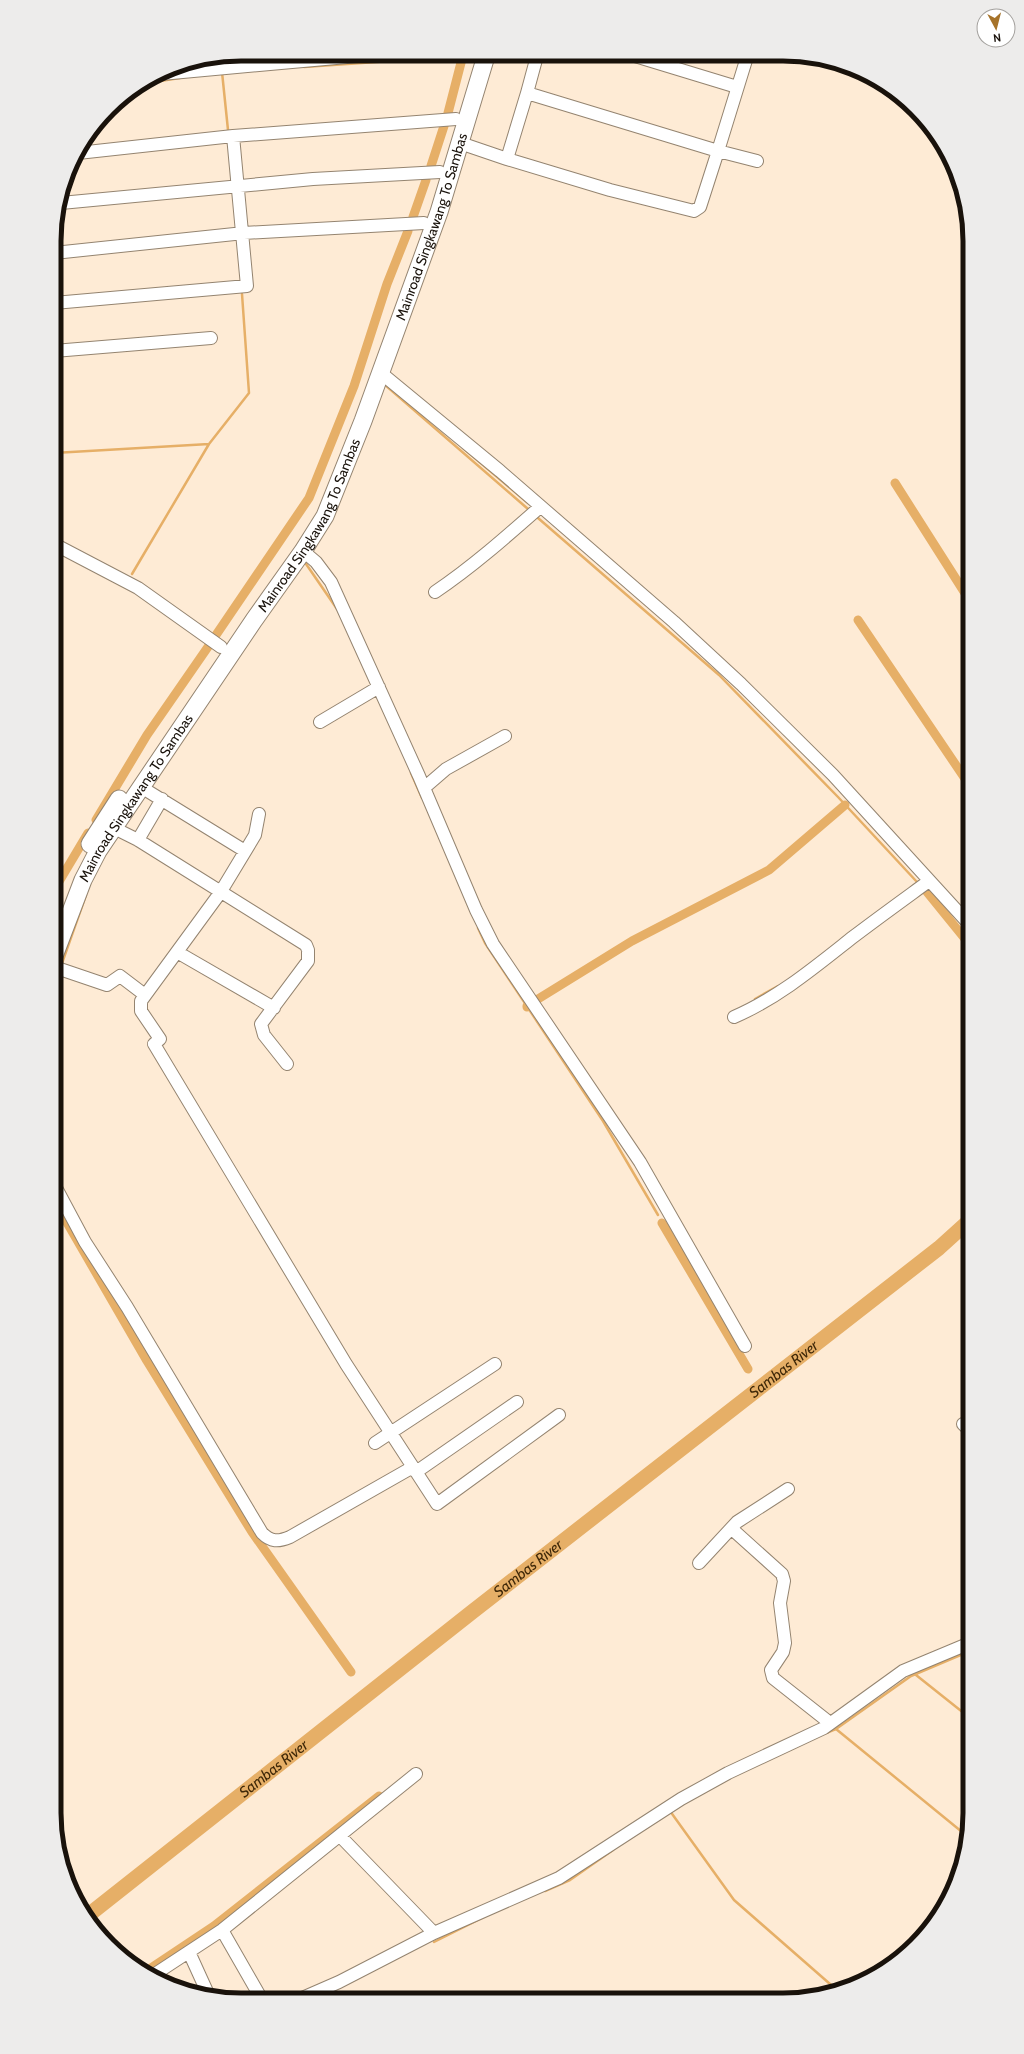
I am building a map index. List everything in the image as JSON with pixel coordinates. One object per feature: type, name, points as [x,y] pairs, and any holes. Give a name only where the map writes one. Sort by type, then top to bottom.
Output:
[{"type":"highway","name":"Mainroad Singkawang To Sambas","points":[[61,907],[71,882],[92,841],[200,689],[303,551],[330,503],[424,223],[472,61]]},
{"type":"highway","name":"Mainroad Singkawang To Sambas","points":[[61,938],[83,880],[98,851],[141,787],[200,689],[221,647],[259,592],[295,546],[324,493],[381,373],[441,207],[485,61]]},
{"type":"street","points":[[179,72],[303,61]]},
{"type":"street","points":[[507,159],[536,61]]},
{"type":"street","points":[[651,61],[737,87]]},
{"type":"street","points":[[460,143],[507,159],[604,188],[694,212],[700,207],[746,61]]},
{"type":"street","points":[[526,93],[718,151],[757,161]]},
{"type":"street","points":[[85,151],[233,136],[456,119]]},
{"type":"street","points":[[61,302],[247,286],[244,233],[233,136]]},
{"type":"street","points":[[65,203],[238,185],[440,172]]},
{"type":"street","points":[[61,252],[244,233],[424,223]]},
{"type":"street","points":[[61,350],[211,338]]},
{"type":"street","points":[[381,373],[500,471],[674,622],[765,707],[833,775],[963,917]]},
{"type":"street","points":[[435,592],[457,577],[507,537],[540,507]]},
{"type":"street","points":[[61,548],[138,588],[221,647]]},
{"type":"street","points":[[303,551],[316,562],[331,582],[424,788],[476,910],[493,944],[640,1162],[745,1346]]},
{"type":"street","points":[[320,722],[379,688]]},
{"type":"street","points":[[424,788],[446,769],[505,736]]},
{"type":"street","points":[[141,787],[245,851]]},
{"type":"street","points":[[138,840],[162,799]]},
{"type":"street","points":[[259,814],[254,835],[220,893],[141,1001],[141,1011],[160,1039],[154,1044],[346,1364],[437,1504],[559,1415]]},
{"type":"street","points":[[114,828],[138,840],[220,893],[298,939],[308,950],[308,961],[261,1027],[264,1035],[287,1064]]},
{"type":"street","points":[[734,1018],[755,1008],[801,978],[863,929],[929,881]]},
{"type":"street","points":[[177,952],[274,1008]]},
{"type":"street","points":[[61,969],[107,985],[120,976],[145,995]]},
{"type":"street","points":[[61,1197],[85,1242],[127,1307],[258,1527],[268,1539],[276,1541],[290,1537],[415,1470],[518,1402]]},
{"type":"street","points":[[375,1443],[495,1364]]},
{"type":"street","points":[[700,1563],[737,1522],[788,1490]]},
{"type":"street","points":[[732,1529],[782,1574],[784,1578],[780,1603],[785,1643],[783,1652],[771,1670],[773,1678],[830,1723]]},
{"type":"street","points":[[314,1993],[339,1982],[434,1933],[559,1878],[681,1799],[728,1772],[811,1735],[903,1671],[963,1646]]},
{"type":"street","points":[[158,1972],[222,1930],[416,1774]]},
{"type":"street","points":[[340,1836],[434,1933]]},
{"type":"street","points":[[222,1930],[258,1993]]},
{"type":"street","points":[[189,1952],[206,1990]]},
{"type":"waterway","points":[[304,67],[391,61]]},
{"type":"waterway","points":[[448,113],[461,61]]},
{"type":"waterway","points":[[222,72],[228,130]]},
{"type":"waterway","points":[[160,81],[180,78]]},
{"type":"waterway","points":[[431,166],[444,126]]},
{"type":"waterway","points":[[413,217],[426,180]]},
{"type":"waterway","points":[[216,635],[309,498],[354,386],[387,284],[408,231]]},
{"type":"waterway","points":[[209,444],[249,393],[242,294]]},
{"type":"waterway","points":[[384,386],[384,384],[528,509]]},
{"type":"waterway","points":[[61,453],[209,444],[132,574]]},
{"type":"waterway","points":[[463,448],[528,503]]},
{"type":"waterway","points":[[895,483],[963,590]]},
{"type":"waterway","points":[[538,518],[719,675],[838,797],[917,882]]},
{"type":"waterway","points":[[304,561],[337,609]]},
{"type":"waterway","points":[[858,620],[963,776]]},
{"type":"waterway","points":[[96,820],[147,735],[210,644]]},
{"type":"waterway","points":[[411,773],[422,798]]},
{"type":"waterway","points":[[538,999],[632,941],[769,870],[845,805]]},
{"type":"waterway","points":[[61,878],[88,833]]},
{"type":"waterway","points":[[927,892],[963,936]]},
{"type":"waterway","points":[[61,966],[86,895]]},
{"type":"waterway","points":[[478,928],[485,943],[603,1121],[658,1215]]},
{"type":"waterway","points":[[755,999],[778,986]]},
{"type":"waterway","points":[[61,1212],[147,1361],[252,1532],[351,1672]]},
{"type":"waterway","points":[[662,1223],[748,1369]]},
{"type":"waterway","name":"Sambas River","points":[[91,1913],[472,1612],[939,1248],[963,1226]]},
{"type":"waterway","points":[[826,1733],[836,1729],[911,1676],[963,1654]]},
{"type":"waterway","points":[[916,1675],[963,1712]]},
{"type":"waterway","points":[[836,1729],[962,1832]]},
{"type":"waterway","points":[[150,1969],[214,1926],[379,1796]]},
{"type":"waterway","points":[[670,1811],[734,1900],[832,1986]]},
{"type":"waterway","points":[[545,1891],[570,1880],[613,1850]]},
{"type":"waterway","points":[[434,1942],[484,1917]]}]
